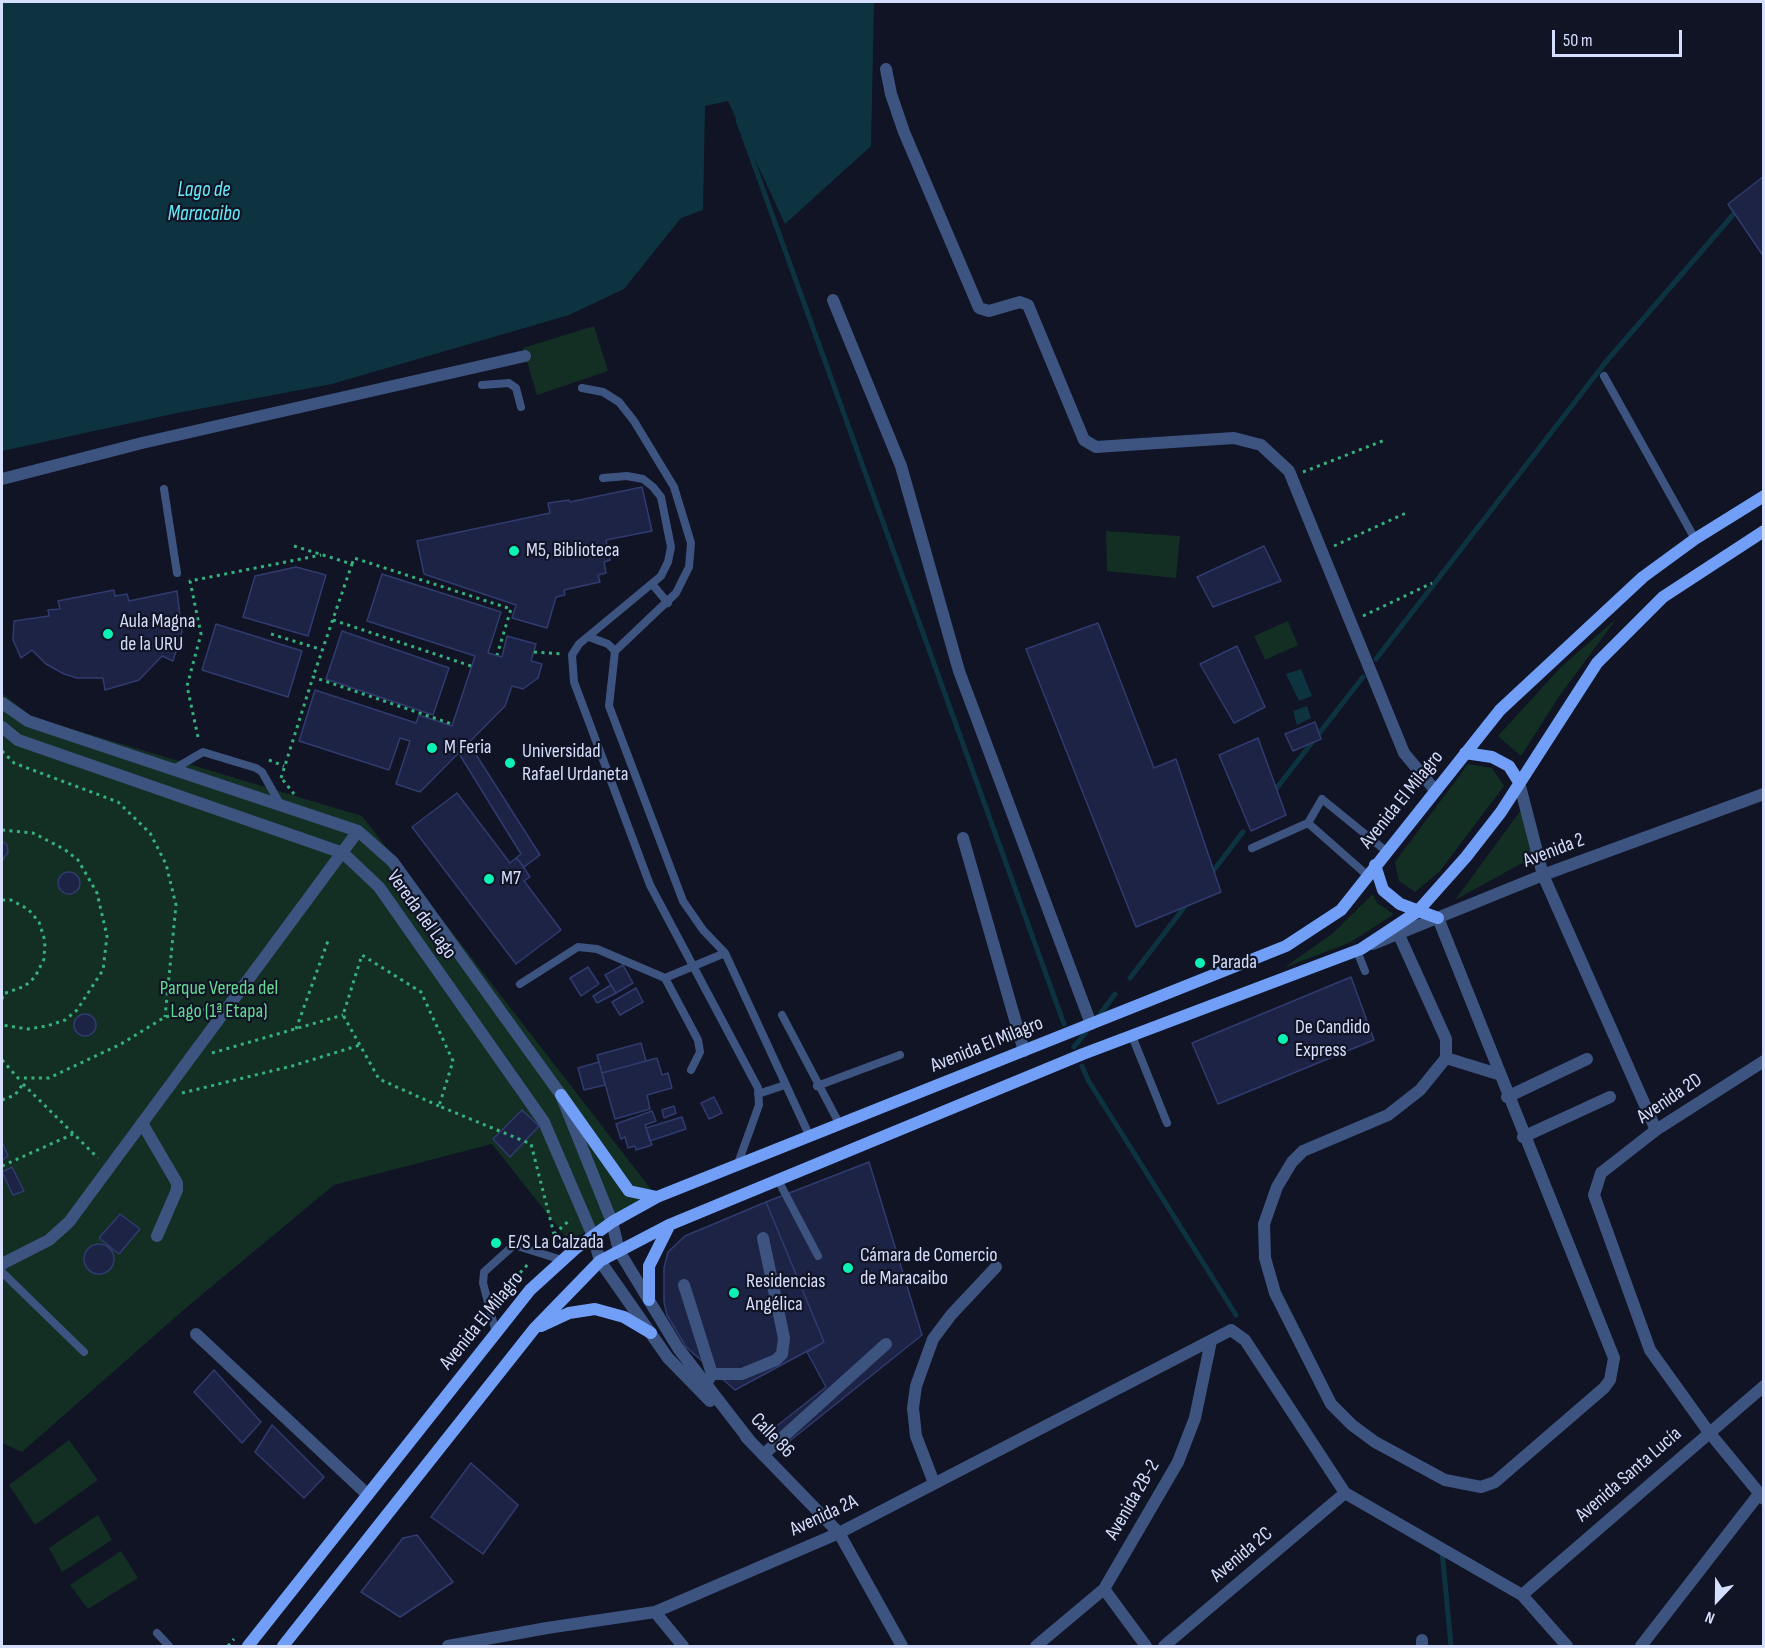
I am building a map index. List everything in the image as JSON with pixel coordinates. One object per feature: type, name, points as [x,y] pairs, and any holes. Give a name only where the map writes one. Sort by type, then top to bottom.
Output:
[{"type":"main road","name":"Avenida El Milagro","points":[[248,1647],[530,1290],[562,1260],[593,1236],[612,1222],[657,1197],[1286,946],[1341,910],[1500,710],[1643,577],[1695,539],[1764,496]]},
{"type":"main road","points":[[283,1647],[534,1329],[600,1261],[669,1225],[778,1180],[1132,1036],[1359,950],[1417,912],[1466,857],[1501,812],[1597,663],[1625,634],[1663,597],[1764,531]]},
{"type":"main road","points":[[1465,753],[1492,757],[1509,766],[1519,782]]},
{"type":"main road","points":[[1376,865],[1383,890],[1400,904],[1438,918]]},
{"type":"main road","points":[[561,1095],[629,1191],[657,1197]]},
{"type":"main road","points":[[649,1300],[649,1266],[660,1238],[669,1225]]},
{"type":"main road","points":[[534,1329],[569,1313],[596,1309],[624,1317],[651,1333]]},
{"type":"street","points":[[886,69],[891,94],[904,132],[979,308],[989,311],[1020,302],[1028,305],[1084,440],[1096,447],[1234,438],[1261,445],[1291,477],[1404,753],[1435,790]]},
{"type":"street","points":[[833,300],[901,466],[959,671],[1091,1024]]},
{"type":"street","points":[[2,479],[142,443],[525,356]]},
{"type":"street","name":"Vereda del Lago","points":[[2,703],[28,721],[358,831],[393,862],[561,1095],[612,1222],[619,1251],[678,1348],[709,1379],[750,1441]]},
{"type":"street","name":"Vereda del Lago","points":[[2,727],[18,740],[344,853],[379,887],[544,1122],[593,1236],[600,1261]]},
{"type":"street","points":[[1519,782],[1543,876],[1656,1130]]},
{"type":"street","name":"Avenida 2","points":[[1359,950],[1543,876],[1764,794]]},
{"type":"street","points":[[2,1264],[49,1240],[69,1222],[344,853],[358,831]]},
{"type":"street","points":[[963,838],[1024,1051]]},
{"type":"street","points":[[1399,934],[1446,1039],[1446,1058],[1420,1090],[1388,1116],[1303,1151],[1292,1162],[1277,1187],[1264,1224],[1265,1258],[1275,1293],[1331,1404],[1352,1425],[1375,1442],[1445,1480],[1466,1486],[1481,1487],[1495,1482],[1604,1388],[1613,1371],[1614,1358],[1507,1097],[1438,918]]},
{"type":"street","points":[[1446,1058],[1498,1074]]},
{"type":"street","points":[[1507,1097],[1587,1059]]},
{"type":"street","name":"Avenida 2D","points":[[1708,1431],[1656,1361],[1644,1338],[1594,1195],[1600,1173],[1656,1130],[1764,1061]]},
{"type":"street","points":[[1523,1137],[1610,1097]]},
{"type":"street","points":[[142,1123],[177,1183],[177,1190],[157,1236]]},
{"type":"street","points":[[684,1285],[709,1379],[742,1374],[776,1360],[782,1354],[784,1338],[763,1238]]},
{"type":"street","name":"Calle 86","points":[[600,1261],[668,1358],[839,1533],[902,1647]]},
{"type":"street","points":[[934,1483],[916,1436],[913,1408],[916,1386],[933,1339],[951,1315],[996,1267]]},
{"type":"street","name":"Avenida 2A","points":[[448,1647],[536,1630],[655,1612],[839,1533],[1231,1330],[1241,1335],[1345,1493]]},
{"type":"street","points":[[196,1334],[368,1495]]},
{"type":"street","name":"Avenida 2B-2","points":[[1036,1647],[1104,1589],[1189,1438],[1210,1341]]},
{"type":"street","points":[[763,1455],[886,1344]]},
{"type":"street","name":"Avenida Santa Lucía","points":[[1522,1595],[1708,1431],[1764,1386]]},
{"type":"street","points":[[1641,1647],[1761,1496],[1708,1431]]},
{"type":"street","points":[[1345,1493],[1522,1595],[1567,1647]]},
{"type":"street","name":"Avenida 2C","points":[[1164,1647],[1345,1493]]},
{"type":"street","points":[[1104,1589],[1146,1647]]},
{"type":"street","points":[[655,1612],[683,1647]]},
{"type":"lane","points":[[1604,376],[1695,539]]},
{"type":"lane","points":[[482,385],[509,383],[516,388],[521,407]]},
{"type":"lane","points":[[582,388],[603,392],[619,402],[634,421],[674,487],[691,543],[691,557],[683,583],[668,603],[615,651],[609,706],[682,901],[703,930],[725,953],[810,1137]]},
{"type":"lane","points":[[603,478],[627,476],[643,479],[661,497],[671,546],[668,562],[661,576],[579,644],[572,655],[574,682],[650,885],[752,1073],[758,1094],[757,1111],[737,1166]]},
{"type":"lane","points":[[164,489],[177,573]]},
{"type":"lane","points":[[652,584],[668,603]]},
{"type":"lane","points":[[589,637],[608,644],[615,651]]},
{"type":"lane","points":[[174,769],[203,752],[256,768],[262,772],[280,804]]},
{"type":"lane","points":[[1252,848],[1308,823],[1322,799],[1386,851]]},
{"type":"lane","points":[[1308,823],[1367,875]]},
{"type":"lane","points":[[520,984],[578,947],[597,949],[665,978],[699,1040],[700,1052],[691,1070]]},
{"type":"lane","points":[[1359,950],[1365,971]]},
{"type":"lane","points":[[665,978],[725,953]]},
{"type":"lane","points":[[782,1015],[817,1086],[840,1125]]},
{"type":"lane","points":[[1132,1036],[1167,1123]]},
{"type":"lane","points":[[817,1086],[900,1055]]},
{"type":"lane","points":[[758,1094],[785,1085]]},
{"type":"lane","points":[[778,1180],[818,1256]]},
{"type":"lane","points":[[496,1333],[483,1283],[484,1272],[517,1244],[562,1260]]},
{"type":"lane","points":[[2,1272],[84,1352]]},
{"type":"lane","points":[[157,1633],[169,1647]]},
{"type":"path","points":[[1291,477],[1385,440]]},
{"type":"path","points":[[1322,552],[1406,513]]},
{"type":"path","points":[[294,546],[352,564]]},
{"type":"path","points":[[198,737],[187,686],[201,634],[190,581],[321,555]]},
{"type":"path","points":[[281,778],[354,558],[511,609],[503,644],[497,655]]},
{"type":"path","points":[[1350,622],[1432,583]]},
{"type":"path","points":[[333,620],[471,666]]},
{"type":"path","points":[[271,634],[323,650]]},
{"type":"path","points":[[534,652],[572,655]]},
{"type":"path","points":[[313,677],[452,724]]},
{"type":"path","points":[[2,751],[14,763],[118,802],[150,833],[166,864],[176,905],[165,1017]]},
{"type":"path","points":[[267,759],[284,766]]},
{"type":"path","points":[[2,830],[33,833],[64,849],[78,861],[98,893],[107,936],[103,970],[77,1010],[65,1020],[47,1026],[28,1029],[2,1024]]},
{"type":"path","points":[[2,900],[10,900],[28,909],[39,922],[45,941],[44,958],[34,977],[25,986],[2,994],[2,1000]]},
{"type":"path","points":[[296,1029],[330,938]]},
{"type":"path","points":[[439,1106],[453,1061],[421,992],[362,955],[343,1015],[380,1079],[439,1106],[531,1144],[554,1234],[582,1209]]},
{"type":"path","points":[[2,1060],[18,1078],[49,1078],[121,1044],[165,1017],[212,1009]]},
{"type":"path","points":[[208,1054],[343,1015]]},
{"type":"path","points":[[179,1094],[292,1066],[360,1045]]},
{"type":"path","points":[[2,1100],[15,1095],[27,1078]]},
{"type":"path","points":[[23,1084],[98,1158]]},
{"type":"path","points":[[2,1166],[74,1134]]},
{"type":"path","points":[[500,1295],[530,1261]]},
{"type":"green space","points":[[594,326],[608,371],[537,395],[523,348]]},
{"type":"green space","points":[[1106,531],[1180,536],[1176,578],[1107,571]]},
{"type":"green space","points":[[1617,618],[1560,695],[1521,756],[1498,736],[1561,667]]},
{"type":"green space","points":[[1288,621],[1298,645],[1265,660],[1254,636]]},
{"type":"green space","name":"Parque Vereda del Lago (1ª Etapa)","points":[[2,693],[32,717],[362,816],[657,1197],[577,1236],[575,1249],[492,1144],[334,1185],[187,1307],[22,1452],[2,1443]]},
{"type":"green space","points":[[1468,764],[1492,768],[1504,786],[1440,871],[1415,892],[1399,881],[1395,862]]},
{"type":"green space","points":[[1521,810],[1537,855],[1455,900]]},
{"type":"green space","points":[[1373,894],[1377,903],[1394,914],[1351,942],[1284,968],[1333,933]]},
{"type":"green space","points":[[69,1440],[98,1480],[35,1525],[9,1485]]},
{"type":"green space","points":[[98,1515],[112,1540],[62,1572],[49,1548]]},
{"type":"green space","points":[[121,1551],[138,1578],[88,1609],[70,1585]]},
{"type":"water","name":"Lago de Maracaibo","points":[[2,2],[874,2],[871,146],[785,224],[728,101],[705,106],[703,210],[681,218],[624,289],[569,315],[332,384],[177,413],[2,451]]},
{"type":"water","points":[[1301,669],[1312,696],[1299,701],[1286,674]]},
{"type":"water","points":[[1307,706],[1311,718],[1297,725],[1293,711]]},
{"type":"building","points":[[1764,176],[1764,257],[1728,204]]},
{"type":"building","name":"M5, Biblioteca","points":[[642,487],[652,531],[606,540],[610,560],[604,562],[606,573],[598,575],[600,582],[564,590],[565,595],[556,597],[547,628],[512,618],[516,605],[424,574],[417,541],[550,513],[548,503],[569,500],[570,502]]},
{"type":"building","points":[[1264,546],[1281,581],[1213,607],[1197,577]]},
{"type":"building","points":[[296,567],[326,575],[308,636],[243,617],[255,576]]},
{"type":"building","points":[[382,574],[501,612],[488,653],[502,657],[507,636],[536,644],[531,661],[542,664],[538,678],[523,689],[512,686],[505,706],[420,792],[396,784],[410,741],[400,738],[389,770],[299,741],[315,690],[416,723],[419,715],[452,726],[475,656],[367,621]]},
{"type":"building","points":[[114,590],[115,596],[127,594],[129,601],[177,591],[182,632],[173,661],[162,656],[139,680],[105,690],[103,678],[77,678],[64,674],[46,664],[32,650],[21,658],[13,640],[14,621],[49,616],[48,610],[60,609],[58,601]]},
{"type":"building","points":[[1098,623],[1154,768],[1176,759],[1221,892],[1136,927],[1026,649]]},
{"type":"building","points":[[216,624],[302,651],[288,697],[202,670]]},
{"type":"building","points":[[342,631],[449,668],[433,715],[326,679]]},
{"type":"building","points":[[1237,646],[1265,707],[1234,723],[1200,664]]},
{"type":"building","points":[[1315,722],[1321,739],[1293,751],[1285,734]]},
{"type":"building","points":[[1258,738],[1286,815],[1251,831],[1219,755]]},
{"type":"building","points":[[468,742],[540,855],[524,867],[516,858],[521,854],[458,752]]},
{"type":"building","name":"M7","points":[[457,793],[510,863],[516,858],[520,862],[530,877],[524,881],[561,930],[516,964],[412,827]]},
{"type":"building","points":[[2,841],[7,845],[8,852],[2,861]]},
{"type":"building","points":[[69,872],[77,875],[80,883],[77,891],[69,894],[61,891],[58,883],[61,875]]},
{"type":"building","points":[[623,965],[633,983],[616,993],[605,975]]},
{"type":"building","points":[[588,967],[599,984],[581,996],[570,978]]},
{"type":"building","points":[[1351,977],[1374,1040],[1218,1104],[1192,1043]]},
{"type":"building","points":[[611,985],[616,993],[597,1003],[593,996]]},
{"type":"building","points":[[636,988],[643,1002],[620,1015],[612,1002]]},
{"type":"building","points":[[85,1014],[93,1017],[96,1025],[93,1033],[85,1036],[77,1033],[74,1025],[77,1017]]},
{"type":"building","points":[[641,1043],[646,1061],[602,1073],[597,1055]]},
{"type":"building","points":[[657,1058],[662,1075],[668,1073],[672,1088],[647,1095],[650,1109],[615,1119],[602,1073]]},
{"type":"building","points":[[599,1062],[605,1085],[584,1090],[578,1068]]},
{"type":"building","points":[[714,1097],[722,1113],[709,1119],[701,1103]]},
{"type":"building","points":[[674,1106],[676,1113],[664,1118],[662,1110]]},
{"type":"building","points":[[522,1110],[539,1126],[510,1157],[493,1139]]},
{"type":"building","points":[[652,1111],[656,1121],[645,1125],[652,1145],[636,1150],[635,1146],[628,1148],[625,1137],[621,1139],[616,1124]]},
{"type":"building","points":[[682,1117],[686,1129],[650,1141],[646,1128]]},
{"type":"building","points":[[2,1142],[8,1156],[2,1160]]},
{"type":"building","name":"Cámara de Comercio de Maracaibo","points":[[869,1162],[922,1335],[786,1444],[773,1429],[826,1387],[807,1352],[824,1342],[766,1202]]},
{"type":"building","points":[[12,1167],[24,1191],[13,1195],[2,1172]]},
{"type":"building","name":"Residencias Angélica","points":[[766,1202],[824,1342],[735,1390],[686,1347],[667,1315],[664,1302],[664,1268],[668,1252],[685,1236]]},
{"type":"building","points":[[120,1214],[140,1229],[119,1254],[99,1238]]},
{"type":"building","points":[[99,1244],[105,1245],[113,1253],[113,1265],[105,1273],[99,1274],[93,1273],[85,1265],[84,1259],[85,1253],[93,1245]]},
{"type":"building","points":[[214,1370],[261,1422],[242,1443],[194,1392]]},
{"type":"building","points":[[272,1425],[324,1477],[304,1498],[255,1452]]},
{"type":"building","points":[[471,1463],[518,1505],[483,1554],[431,1517]]},
{"type":"building","points":[[417,1535],[453,1582],[400,1617],[361,1592],[403,1538]]},
{"type":"waterway","points":[[738,120],[1064,1024]]},
{"type":"waterway","points":[[1376,659],[1605,363],[1738,209]]},
{"type":"waterway","points":[[1272,794],[1363,677]]},
{"type":"waterway","points":[[1210,875],[1243,832]]},
{"type":"waterway","points":[[1130,978],[1189,901]]},
{"type":"waterway","points":[[1097,1018],[1115,994]]},
{"type":"waterway","points":[[1074,1047],[1090,1027]]},
{"type":"waterway","points":[[1082,1066],[1088,1080],[1236,1315]]},
{"type":"waterway","points":[[1442,1551],[1451,1646]]},
{"type":"place","name":"M5, Biblioteca","points":[[514,551]]},
{"type":"place","name":"Aula Magna de la URU","points":[[108,634]]},
{"type":"place","name":"M Feria","points":[[432,748]]},
{"type":"place","name":"Universidad Rafael Urdaneta","points":[[510,763]]},
{"type":"place","name":"M7","points":[[489,879]]},
{"type":"place","name":"Parada","points":[[1200,963]]},
{"type":"place","name":"De Candido Express","points":[[1283,1039]]},
{"type":"place","name":"E/S La Calzada","points":[[496,1243]]},
{"type":"place","name":"Cámara de Comercio de Maracaibo","points":[[848,1268]]},
{"type":"place","name":"Residencias Angélica","points":[[734,1293]]}]
